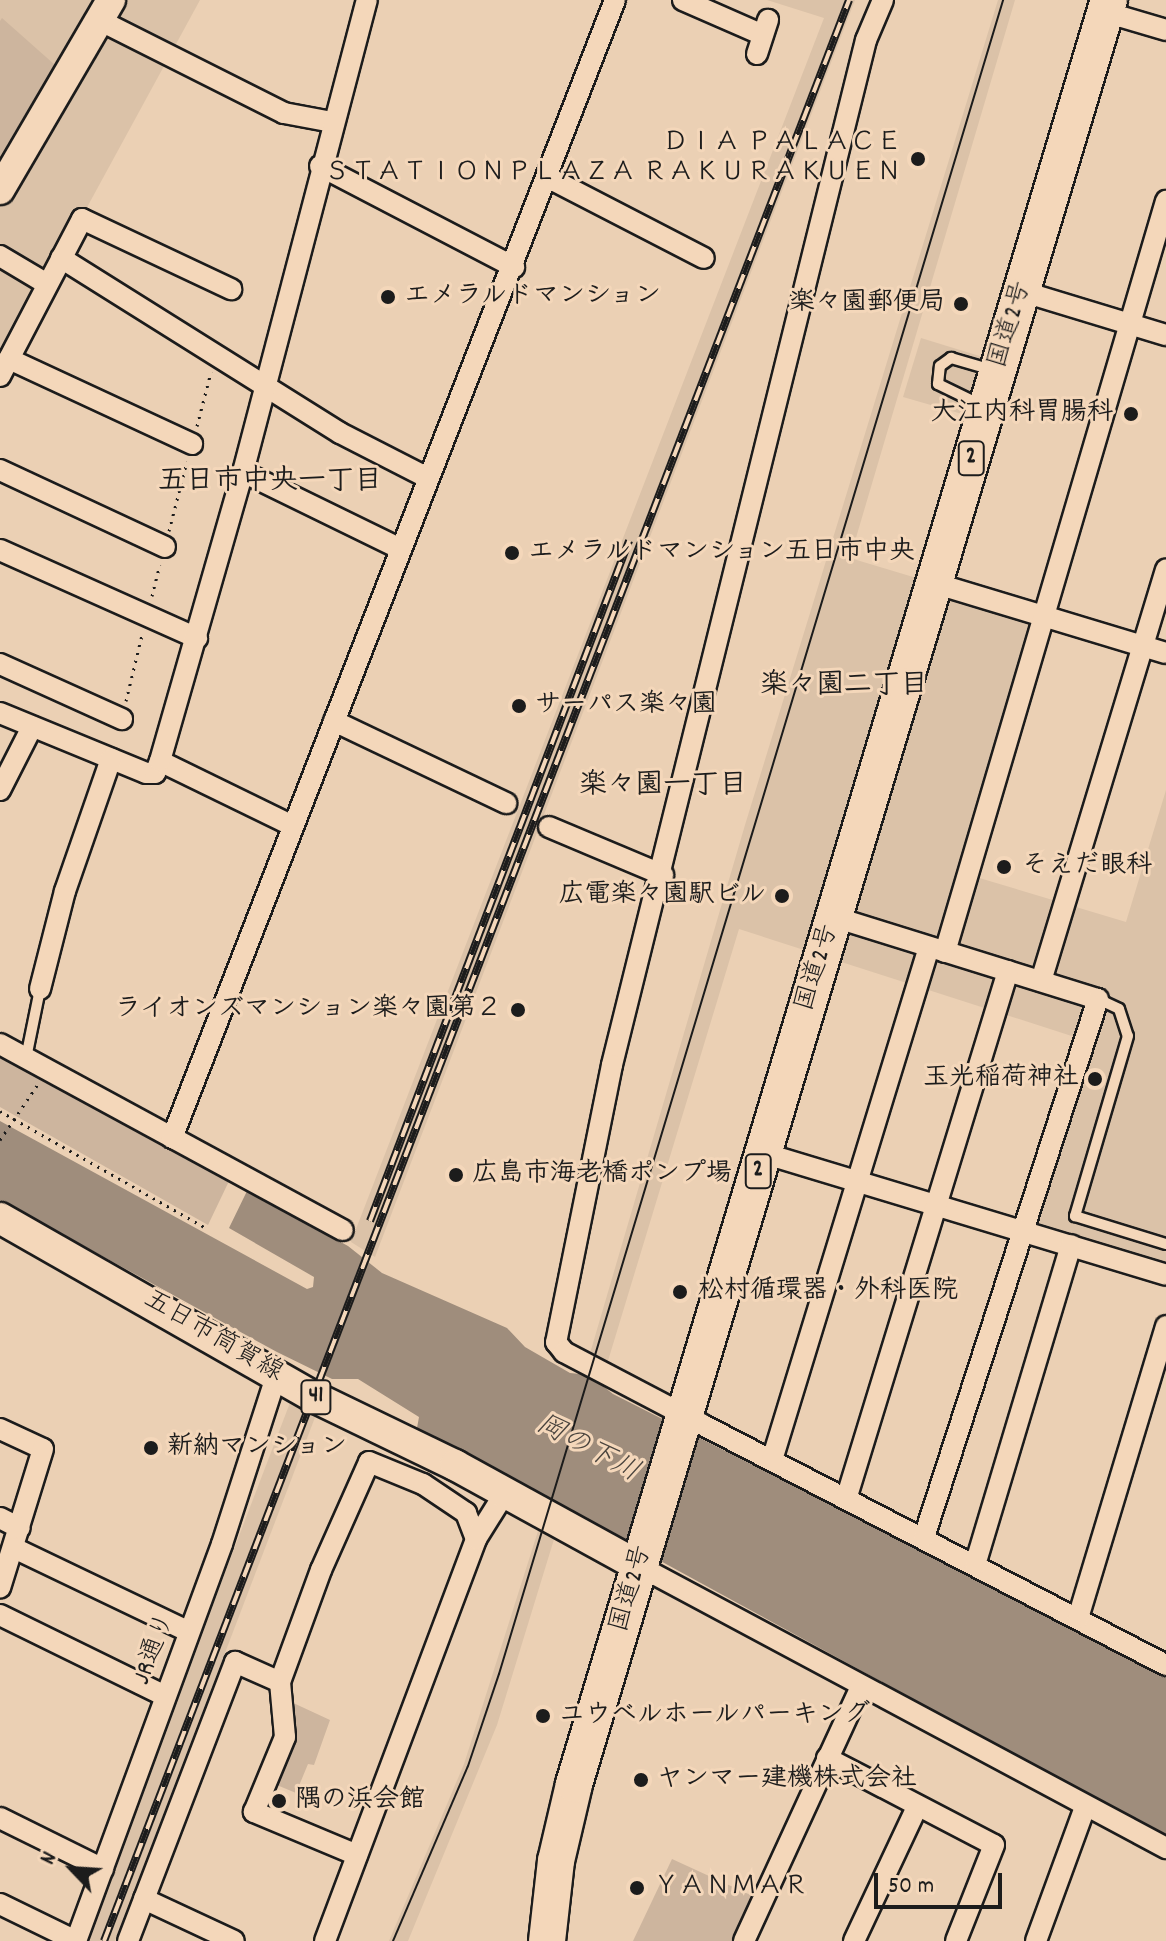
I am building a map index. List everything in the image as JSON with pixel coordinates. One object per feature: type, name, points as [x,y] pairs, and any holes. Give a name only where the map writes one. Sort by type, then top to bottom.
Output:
[{"type":"highway","name":"国道2号","points":[[547,1941],[564,1822],[1107,6]]},
{"type":"main road","name":"五日市筒賀線","points":[[0,1218],[277,1374],[641,1558]]},
{"type":"street","points":[[0,713],[151,774],[160,761],[267,385],[320,166],[367,0]]},
{"type":"street","points":[[172,1138],[428,478],[549,178],[615,0]]},
{"type":"street","points":[[683,0],[763,36]]},
{"type":"street","points":[[883,0],[867,34],[663,875],[605,1096],[555,1335],[564,1352],[683,1420],[847,1496],[1166,1665]]},
{"type":"street","points":[[1107,6],[1166,30]]},
{"type":"street","points":[[0,190],[105,10],[284,113],[332,122]]},
{"type":"street","points":[[320,166],[514,267]]},
{"type":"street","points":[[549,178],[704,258]]},
{"type":"street","points":[[772,1460],[858,1180],[937,950],[1043,617],[1166,201]]},
{"type":"street","points":[[192,444],[4,367],[82,219],[231,289]]},
{"type":"street","points":[[0,256],[47,284]]},
{"type":"street","points":[[61,258],[340,433],[428,478]]},
{"type":"street","points":[[1021,291],[1166,335]]},
{"type":"street","points":[[0,470],[165,547]]},
{"type":"street","points":[[243,472],[401,549]]},
{"type":"street","points":[[0,550],[197,638]]},
{"type":"street","points":[[1041,981],[1166,570]]},
{"type":"street","points":[[934,583],[1166,653]]},
{"type":"street","points":[[0,664],[122,719]]},
{"type":"street","points":[[334,721],[506,803]]},
{"type":"street","points":[[0,790],[32,727]]},
{"type":"street","points":[[40,989],[65,891],[111,759]]},
{"type":"street","points":[[160,761],[293,826]]},
{"type":"street","points":[[549,827],[663,875]]},
{"type":"street","points":[[834,917],[1098,999],[924,1537]]},
{"type":"street","points":[[847,1496],[1008,971]]},
{"type":"street","points":[[0,1044],[343,1230]]},
{"type":"street","points":[[763,1153],[1023,1229],[1166,1275]]},
{"type":"street","points":[[975,1565],[1071,1245]]},
{"type":"street","points":[[1078,1618],[1166,1326]]},
{"type":"street","name":"JR通り","points":[[76,1941],[189,1632],[277,1374]]},
{"type":"street","points":[[0,1429],[43,1449],[0,1588]]},
{"type":"street","points":[[423,1484],[436,1455]]},
{"type":"street","points":[[357,1855],[254,1812],[285,1737],[280,1682],[369,1462],[423,1484],[466,1513],[480,1535]]},
{"type":"street","points":[[325,1941],[480,1535],[506,1491]]},
{"type":"street","points":[[0,1518],[20,1528]]},
{"type":"street","points":[[14,1548],[189,1632]]},
{"type":"street","points":[[641,1558],[861,1687],[1166,1848]]},
{"type":"street","points":[[0,1615],[165,1696]]},
{"type":"street","points":[[128,1941],[235,1662],[280,1682]]},
{"type":"street","points":[[744,1941],[861,1687]]},
{"type":"street","points":[[827,1758],[994,1845],[956,1941]]},
{"type":"street","points":[[854,1941],[917,1807]]},
{"type":"street","points":[[1036,1941],[1085,1807]]},
{"type":"street","points":[[0,1818],[103,1869]]},
{"type":"street","points":[[144,1899],[234,1941]]},
{"type":"street","points":[[0,1904],[76,1941]]},
{"type":"lane","points":[[986,408],[945,390],[936,378],[943,361],[951,358],[997,371]]},
{"type":"lane","points":[[26,1058],[40,989]]},
{"type":"lane","points":[[1098,999],[1119,1009],[1128,1036],[1075,1216],[1166,1244]]},
{"type":"path","points":[[0,1140],[11,1119],[48,1071]]},
{"type":"path","points":[[0,1111],[206,1228]]},
{"type":"shaded area","points":[[0,0],[200,0],[0,367]]},
{"type":"shaded area","points":[[767,0],[855,0],[375,1257],[351,1242],[824,18]]},
{"type":"shaded area","points":[[998,0],[1015,0],[850,558],[1043,616],[966,874],[1126,922],[1166,790],[1166,1274],[1023,1229],[1084,1040],[739,929],[604,1374],[586,1367],[745,825]]},
{"type":"shaded area","points":[[2,18],[55,65],[0,156],[0,21]]},
{"type":"shaded area","points":[[921,338],[986,358],[969,416],[903,397]]},
{"type":"shaded area","points":[[0,1054],[230,1179],[208,1225],[0,1107]]},
{"type":"shaded area","points":[[301,1374],[327,1386],[115,1941],[84,1941]]},
{"type":"shaded area","points":[[538,1531],[555,1536],[497,1725],[408,1941],[389,1941],[464,1764]]},
{"type":"shaded area","points":[[289,1701],[330,1720],[314,1765],[308,1764],[296,1793],[272,1783]]},
{"type":"shaded area","points":[[672,1859],[757,1898],[737,1941],[633,1941]]},
{"type":"water","name":"岡の下川","points":[[0,1121],[307,1289],[313,1287],[314,1277],[229,1228],[247,1191],[348,1246],[382,1273],[507,1328],[525,1347],[570,1373],[589,1375],[613,1394],[1166,1674],[1166,1837],[417,1428],[419,1417],[358,1379],[332,1379],[277,1352],[0,1200]]},
{"type":"tram line","points":[[393,1941],[468,1766],[499,1674],[1003,0]]},
{"type":"railway","points":[[104,1941],[849,0]]},
{"type":"railway","points":[[370,1221],[629,541]]},
{"type":"place","name":"ＤＩＡ ＰＡＬＡＣＥ ＳＴＡＴＩＯＮＰＬＡＺＡ ＲＡＫＵＲＡＫＵＥＮ","points":[[918,159]]},
{"type":"place","name":"エメラルドマンション","points":[[388,297]]},
{"type":"place","name":"楽々園郵便局","points":[[961,304]]},
{"type":"place","name":"大江内科胃腸科","points":[[1131,414]]},
{"type":"place","name":"エメラルドマンション五日市中央","points":[[512,553]]},
{"type":"place","name":"サーパス楽々園","points":[[519,706]]},
{"type":"place","name":"そえだ眼科","points":[[1004,867]]},
{"type":"place","name":"広電楽々園駅ビル","points":[[782,896]]},
{"type":"place","name":"ライオンズマンション楽々園第２","points":[[518,1010]]},
{"type":"place","name":"玉光稲荷神社","points":[[1095,1079]]},
{"type":"place","name":"広島市海老橋ポンプ場","points":[[456,1175]]},
{"type":"place","name":"松村循環器・外科医院","points":[[680,1292]]},
{"type":"place","name":"新納マンション","points":[[151,1448]]},
{"type":"place","name":"ユウベルホールパーキング","points":[[543,1716]]},
{"type":"place","name":"ヤンマー建機株式会社","points":[[641,1780]]},
{"type":"place","name":"隅の浜会館","points":[[279,1801]]},
{"type":"place","name":"ＹＡＮＭＡＲ","points":[[637,1888]]},
{"type":"district","name":"五日市中央一丁目","points":[[270,483]]},
{"type":"district","name":"楽々園二丁目","points":[[844,687]]},
{"type":"district","name":"楽々園一丁目","points":[[663,787]]}]
